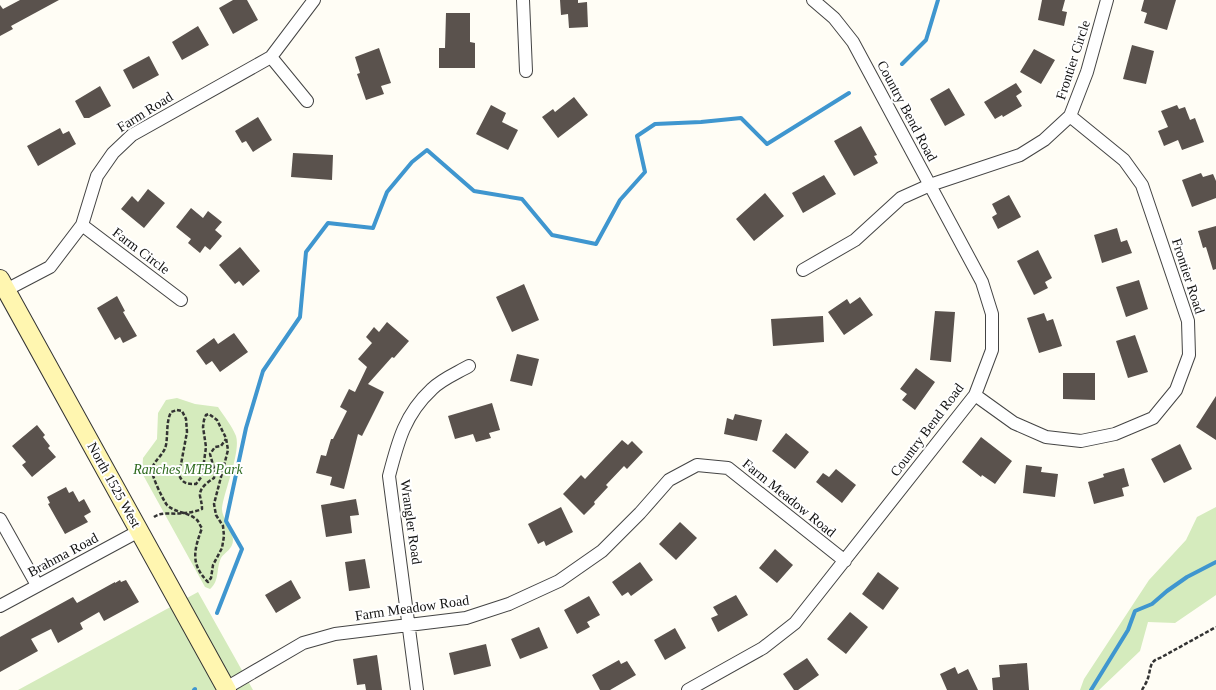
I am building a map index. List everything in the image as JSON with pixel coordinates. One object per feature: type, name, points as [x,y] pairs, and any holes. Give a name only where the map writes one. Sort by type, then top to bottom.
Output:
[{"type":"street","name":"Farm Road","points":[[3,285],[50,267],[82,225],[97,176],[112,153],[132,135],[271,56],[314,0]]},
{"type":"street","points":[[523,0],[526,71]]},
{"type":"street","name":"Country Bend Road","points":[[688,690],[763,648],[795,623],[975,395],[992,350],[992,314],[982,282],[853,42],[834,18],[813,0]]},
{"type":"street","name":"Frontier Circle","points":[[802,270],[855,240],[901,198],[930,185],[1020,154],[1044,140],[1070,116],[1087,72],[1107,0]]},
{"type":"street","points":[[271,56],[307,101]]},
{"type":"street","name":"Frontier Road","points":[[975,395],[1014,423],[1046,437],[1081,441],[1115,434],[1153,418],[1176,390],[1189,354],[1188,321],[1142,185],[1124,160],[1070,116]]},
{"type":"street","name":"Farm Circle","points":[[82,225],[182,300]]},
{"type":"street","name":"North 1525 West","points":[[3,285],[226,689]]},
{"type":"street","name":"Wrangler Road","points":[[417,690],[389,476],[398,442],[411,412],[433,388],[469,366]]},
{"type":"street","name":"Farm Meadow Road","points":[[226,689],[303,643],[335,634],[466,618],[509,604],[559,581],[602,551],[640,513],[669,480],[697,465],[728,468],[844,561]]},
{"type":"street","points":[[0,519],[37,585]]},
{"type":"street","name":"Brahma Road","points":[[0,606],[139,531]]},
{"type":"path","points":[[177,410],[182,412],[186,419],[187,432],[179,475],[181,481],[187,484],[196,484],[202,476],[206,447],[204,420],[206,415],[210,414],[217,420],[226,438],[228,450],[214,504],[216,515],[223,526],[224,536],[222,548],[213,565],[211,578],[208,582],[204,578],[194,556],[202,528],[198,520],[184,513],[167,505],[152,476],[152,468],[162,454],[165,446],[168,417],[171,412],[177,410]]},
{"type":"path","points":[[154,516],[158,514],[184,513],[202,509],[200,492],[205,484],[214,478],[215,472],[210,454],[215,447],[221,446],[226,438]]},
{"type":"path","points":[[1142,690],[1149,677],[1150,666],[1155,659],[1160,658],[1216,627]]},
{"type":"green space","name":"Ranches MTB Park","points":[[177,398],[195,404],[218,407],[236,436],[236,452],[222,508],[223,515],[231,532],[233,543],[221,558],[217,578],[210,589],[205,587],[142,473],[143,458],[157,439],[158,413],[166,400]]},
{"type":"green space","points":[[1216,507],[1216,595],[1175,623],[1148,622],[1140,651],[1099,690],[1080,690],[1084,679],[1149,580],[1186,540],[1197,517]]},
{"type":"green space","points":[[198,592],[253,690],[18,690]]},
{"type":"building","points":[[20,0],[59,0],[11,26],[13,29],[0,36],[0,5],[3,9]]},
{"type":"building","points":[[233,0],[247,0],[258,20],[233,34],[219,8]]},
{"type":"building","points":[[560,0],[578,0],[578,3],[587,2],[588,27],[569,28],[568,14],[561,15]]},
{"type":"building","points":[[1042,0],[1065,0],[1062,11],[1067,12],[1064,26],[1038,20]]},
{"type":"building","points":[[1144,0],[1176,0],[1167,30],[1144,23],[1147,13],[1141,11]]},
{"type":"building","points":[[446,13],[470,13],[470,42],[475,43],[475,68],[439,68],[439,48],[445,48]]},
{"type":"building","points":[[198,26],[209,45],[182,60],[172,42]]},
{"type":"building","points":[[1132,45],[1154,51],[1146,84],[1123,79]]},
{"type":"building","points":[[379,48],[391,83],[381,86],[384,94],[366,100],[357,74],[360,73],[355,57]]},
{"type":"building","points":[[1034,49],[1055,60],[1041,84],[1020,72]]},
{"type":"building","points":[[149,56],[159,75],[133,89],[123,70]]},
{"type":"building","points":[[1016,83],[1022,92],[1016,96],[1022,106],[1003,117],[1002,115],[995,119],[984,102]]},
{"type":"building","points":[[100,86],[111,106],[89,118],[84,118],[75,101]]},
{"type":"building","points":[[949,88],[965,115],[945,126],[930,99]]},
{"type":"building","points":[[574,97],[588,115],[558,138],[542,117],[553,109],[555,112]]},
{"type":"building","points":[[491,105],[506,113],[502,122],[518,130],[508,150],[476,134]]},
{"type":"building","points":[[1177,105],[1179,109],[1185,107],[1190,120],[1195,118],[1204,142],[1182,150],[1178,140],[1164,146],[1158,131],[1168,127],[1161,111]]},
{"type":"building","points":[[258,117],[272,140],[253,152],[246,141],[242,143],[235,131]]},
{"type":"building","points":[[861,126],[877,155],[874,156],[878,163],[854,176],[834,141]]},
{"type":"building","points":[[60,128],[63,134],[69,131],[76,144],[38,166],[27,146]]},
{"type":"building","points":[[293,153],[333,155],[332,180],[291,177]]},
{"type":"building","points":[[1201,173],[1203,177],[1213,174],[1216,181],[1216,198],[1192,207],[1182,180]]},
{"type":"building","points":[[824,175],[836,194],[803,213],[792,193]]},
{"type":"building","points":[[148,189],[165,203],[144,228],[121,209],[132,196],[138,202]]},
{"type":"building","points":[[765,193],[784,216],[754,241],[736,219]]},
{"type":"building","points":[[1009,195],[1021,217],[998,229],[992,217],[997,214],[992,204]]},
{"type":"building","points":[[191,208],[203,218],[208,211],[222,222],[215,230],[222,236],[210,250],[205,246],[200,253],[188,243],[191,239],[176,227]]},
{"type":"building","points":[[1216,226],[1216,269],[1213,270],[1206,247],[1203,248],[1198,231]]},
{"type":"building","points":[[1117,228],[1121,242],[1127,240],[1132,253],[1102,263],[1094,235]]},
{"type":"building","points":[[240,247],[260,271],[243,286],[239,281],[235,284],[219,265]]},
{"type":"building","points":[[1038,250],[1052,278],[1045,282],[1048,288],[1034,295],[1017,261]]},
{"type":"building","points":[[1139,280],[1148,309],[1126,317],[1116,287]]},
{"type":"building","points":[[524,284],[539,320],[512,332],[496,297]]},
{"type":"building","points":[[117,296],[125,311],[123,312],[137,336],[123,343],[120,337],[115,340],[97,308]]},
{"type":"building","points":[[860,297],[873,315],[844,335],[828,312],[847,299],[850,304]]},
{"type":"building","points":[[935,311],[955,312],[951,362],[930,360]]},
{"type":"building","points":[[1044,313],[1047,321],[1053,319],[1062,346],[1039,353],[1027,318]]},
{"type":"building","points":[[823,316],[824,342],[773,346],[771,319]]},
{"type":"building","points":[[387,322],[409,341],[394,358],[392,357],[368,384],[384,392],[362,436],[358,434],[344,489],[330,485],[332,477],[316,473],[321,455],[326,456],[331,439],[333,439],[347,411],[340,407],[349,389],[355,392],[367,367],[358,359],[372,343],[366,337],[374,327],[379,332]]},
{"type":"building","points":[[234,333],[248,352],[220,372],[212,361],[206,365],[196,351],[214,338],[218,344]]},
{"type":"building","points":[[1135,335],[1148,372],[1128,378],[1116,341]]},
{"type":"building","points":[[517,354],[539,359],[532,386],[510,381]]},
{"type":"building","points":[[916,368],[935,382],[915,410],[902,400],[907,394],[900,389]]},
{"type":"building","points":[[1063,373],[1095,373],[1095,400],[1063,399]]},
{"type":"building","points":[[1216,396],[1216,440],[1196,427]]},
{"type":"building","points":[[492,403],[500,430],[489,433],[491,438],[476,442],[473,434],[455,439],[448,416]]},
{"type":"building","points":[[735,414],[762,420],[757,441],[724,434],[727,418],[733,420]]},
{"type":"building","points":[[37,425],[45,435],[43,437],[50,446],[48,448],[56,457],[32,477],[22,465],[26,462],[12,446]]},
{"type":"building","points":[[786,433],[809,452],[795,469],[772,451]]},
{"type":"building","points":[[981,437],[1012,461],[995,484],[982,475],[981,477],[962,462]]},
{"type":"building","points":[[622,440],[628,445],[632,441],[643,452],[627,469],[624,466],[606,485],[608,487],[584,515],[563,494],[581,475],[585,479]]},
{"type":"building","points":[[1180,444],[1192,469],[1164,483],[1151,459]]},
{"type":"building","points":[[1026,465],[1042,467],[1041,472],[1058,474],[1055,497],[1023,493]]},
{"type":"building","points":[[1124,468],[1129,486],[1122,488],[1124,496],[1094,504],[1088,482],[1104,477],[1103,474]]},
{"type":"building","points":[[836,469],[856,485],[842,503],[816,482],[823,473],[829,477]]},
{"type":"building","points":[[66,487],[69,493],[73,491],[79,502],[84,499],[91,512],[84,516],[88,522],[65,534],[48,504],[50,503],[47,497]]},
{"type":"building","points":[[356,499],[359,515],[350,516],[352,533],[326,537],[321,505]]},
{"type":"building","points":[[561,507],[573,532],[546,546],[544,541],[538,544],[528,524]]},
{"type":"building","points":[[680,522],[697,538],[676,560],[659,544]]},
{"type":"building","points":[[775,549],[793,565],[777,583],[759,568]]},
{"type":"building","points":[[365,559],[370,588],[349,591],[345,562]]},
{"type":"building","points":[[640,562],[653,580],[631,596],[628,592],[622,596],[612,582]]},
{"type":"building","points":[[878,572],[899,588],[883,610],[862,594]]},
{"type":"building","points":[[120,580],[121,582],[126,580],[139,602],[104,621],[99,612],[80,623],[83,629],[58,643],[51,629],[31,639],[38,651],[0,672],[0,637],[73,597],[77,603]]},
{"type":"building","points":[[291,580],[301,598],[276,613],[265,595]]},
{"type":"building","points":[[736,595],[748,615],[718,632],[711,618],[718,615],[713,607]]},
{"type":"building","points":[[589,596],[600,615],[587,622],[590,627],[577,634],[564,610]]},
{"type":"building","points":[[850,612],[868,627],[846,654],[827,639]]},
{"type":"building","points":[[539,627],[548,648],[520,659],[511,639]]},
{"type":"building","points":[[675,628],[686,648],[665,660],[654,640]]},
{"type":"building","points":[[486,644],[491,666],[454,675],[449,653]]},
{"type":"building","points":[[377,655],[382,690],[366,690],[365,684],[357,685],[353,659]]},
{"type":"building","points":[[807,658],[819,675],[798,690],[794,690],[783,674]]},
{"type":"building","points":[[619,660],[621,664],[627,661],[636,675],[610,690],[600,690],[592,675]]},
{"type":"building","points":[[1027,663],[1029,690],[993,690],[992,678],[1000,677],[999,665]]},
{"type":"building","points":[[955,667],[958,674],[968,669],[978,690],[947,690],[940,674]]},
{"type":"waterway","points":[[902,64],[926,40],[938,0]]},
{"type":"waterway","points":[[217,613],[242,549],[226,521],[246,428],[263,371],[300,317],[306,252],[328,223],[373,228],[387,192],[412,162],[427,150],[474,191],[522,199],[552,235],[596,244],[620,200],[645,172],[637,136],[655,124],[701,122],[741,118],[767,144],[849,93]]},
{"type":"waterway","points":[[1091,690],[1128,630],[1135,611],[1152,604],[1187,577],[1216,562]]}]
